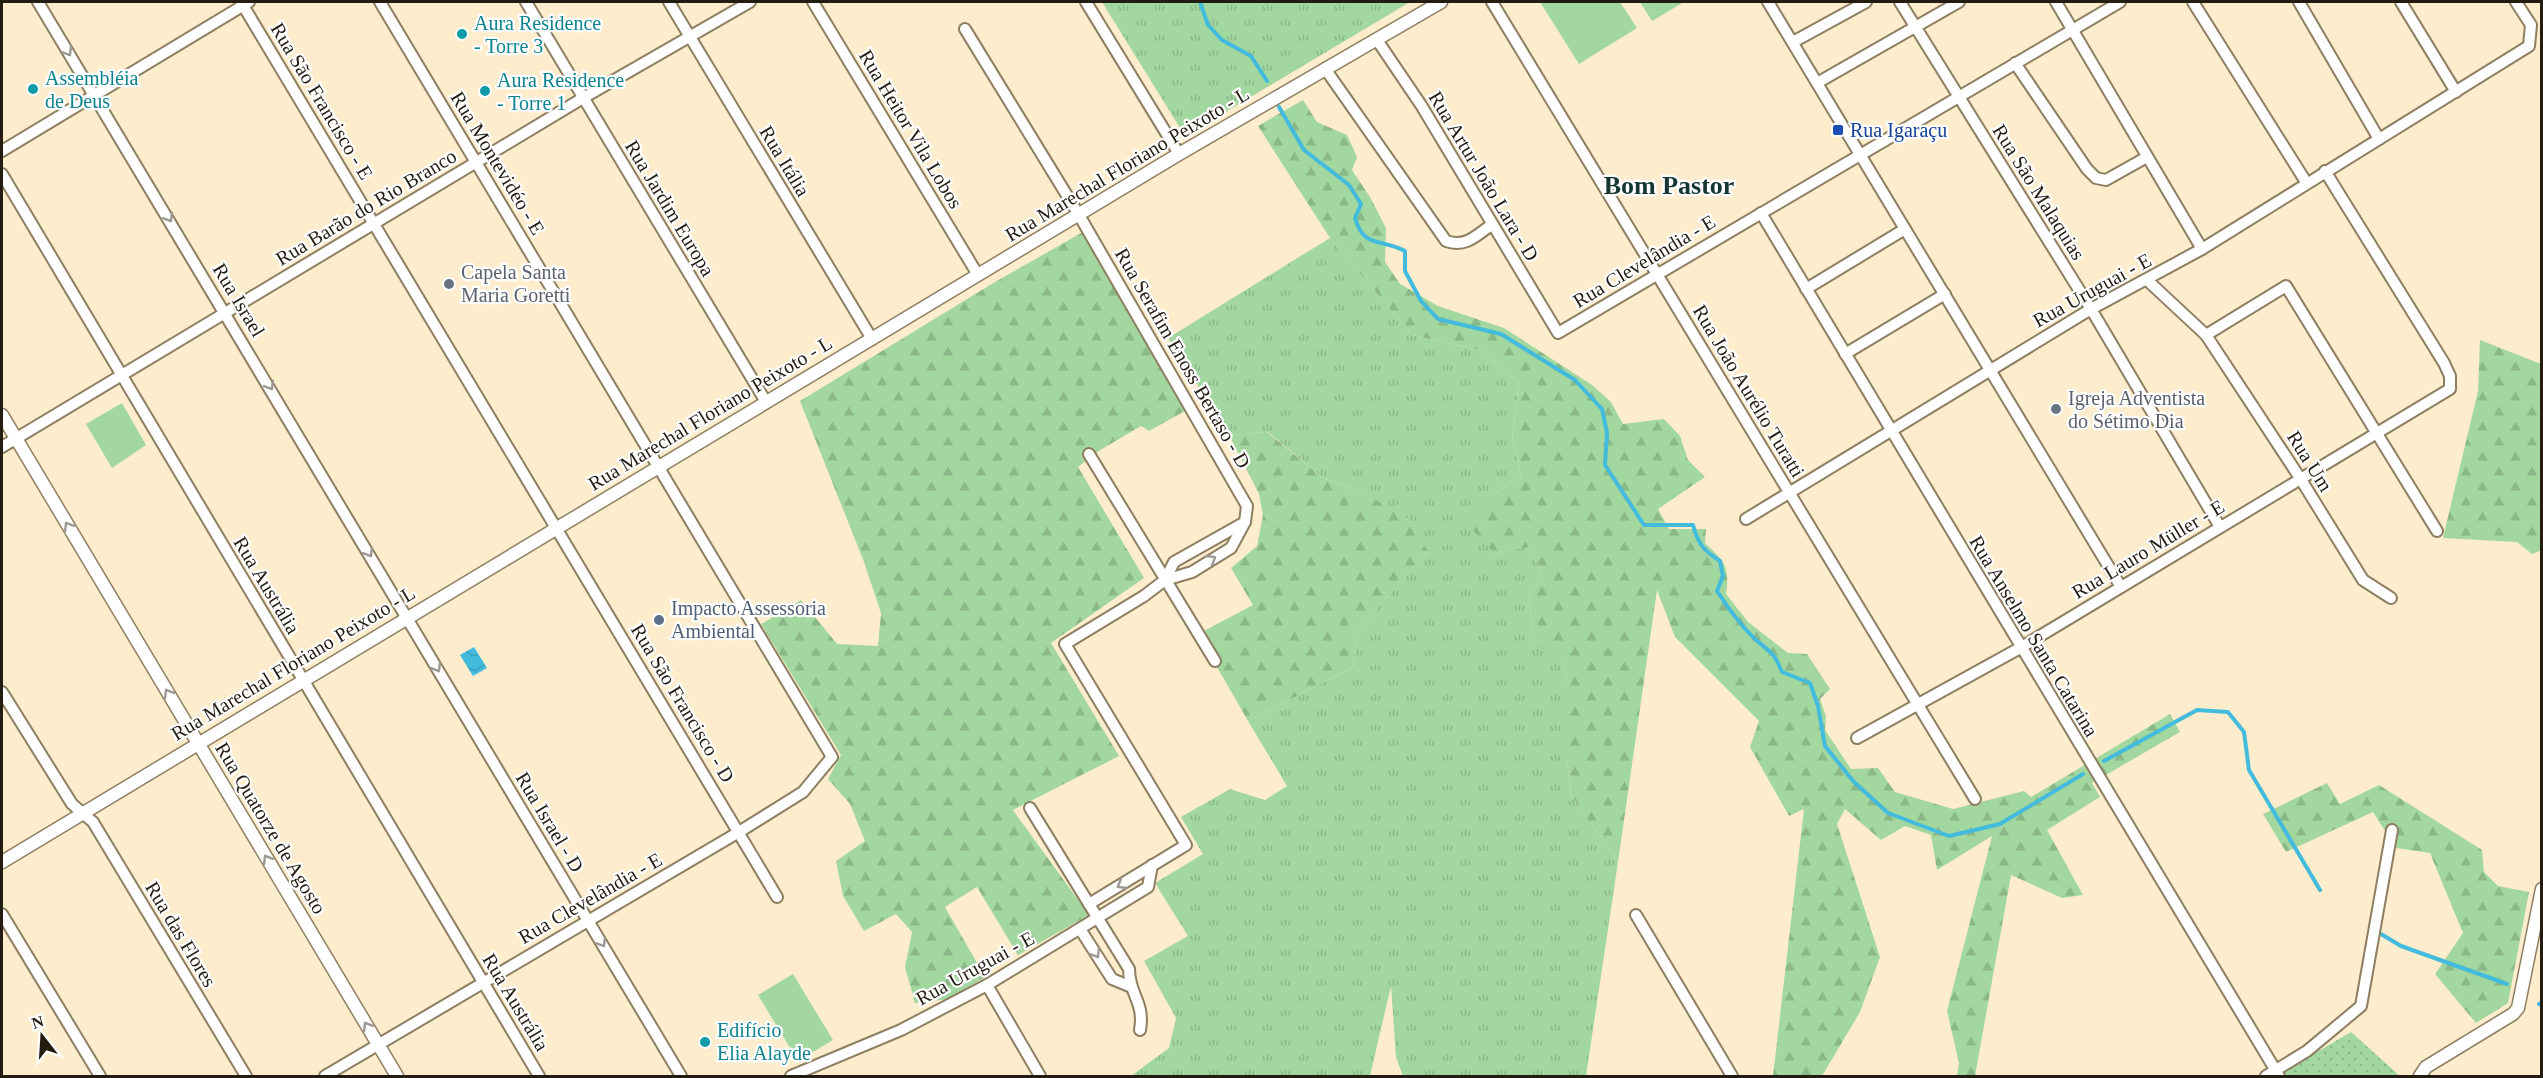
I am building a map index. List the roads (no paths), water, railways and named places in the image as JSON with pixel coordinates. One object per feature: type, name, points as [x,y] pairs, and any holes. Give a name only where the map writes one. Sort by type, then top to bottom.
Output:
[{"type":"street","name":"Rua Israel","points":[[38,2],[226,312],[407,618]]},
{"type":"street","name":"Rua Montevidéo - E","points":[[380,2],[832,757]]},
{"type":"street","name":"Rua Jardim Europa","points":[[526,2],[766,402]]},
{"type":"street","name":"Rua Itália","points":[[669,2],[872,339]]},
{"type":"street","name":"Rua Barão do Rio Branco","points":[[2,447],[374,222],[750,2]]},
{"type":"street","name":"Rua Heitor Vila Lobos","points":[[813,2],[978,275]]},
{"type":"street","points":[[1086,2],[1179,154]]},
{"type":"street","name":"Rua Marechal Floriano Peixoto - L","points":[[2,862],[1179,154],[1441,2]]},
{"type":"street","name":"Rua João Aurélio Turatti","points":[[1492,2],[1975,799]]},
{"type":"street","points":[[1768,2],[2121,587]]},
{"type":"street","points":[[1793,42],[1866,2]]},
{"type":"street","name":"Rua São Malaquias","points":[[1900,2],[2091,309],[2220,527]]},
{"type":"street","points":[[1817,83],[1959,2]]},
{"type":"street","points":[[2056,2],[2202,249]]},
{"type":"street","name":"Rua Clevelândia - E","points":[[1558,333],[2120,2]]},
{"type":"street","points":[[2193,2],[2306,182]]},
{"type":"street","points":[[2299,2],[2379,139]]},
{"type":"street","points":[[2401,2],[2456,92]]},
{"type":"street","name":"Rua Uruguai - E","points":[[1746,519],[1891,428],[2091,309],[2202,249],[2306,182],[2529,46],[2531,25],[2516,2]]},
{"type":"street","points":[[2,151],[245,3]]},
{"type":"street","name":"Rua São Francisco - E","points":[[245,3],[557,527]]},
{"type":"street","name":"Rua Serafim Enoss Bertaso - D","points":[[965,29],[1079,215],[1240,491],[1247,506],[1245,522]]},
{"type":"street","name":"Rua Artur João Lara - D","points":[[1377,40],[1421,105],[1491,225],[1558,333]]},
{"type":"street","points":[[2015,63],[2087,169],[2096,178],[2106,180],[2147,157]]},
{"type":"street","points":[[1326,69],[1446,241],[1456,245],[1463,244],[1491,225]]},
{"type":"street","name":"Rua Lauro Müller - E","points":[[1857,738],[2020,648],[2450,389],[2452,383],[2444,363],[2325,171]]},
{"type":"street","name":"Rua Austrália","points":[[2,174],[539,1077]]},
{"type":"street","name":"Rua Anselmo Santa Catarina","points":[[1761,213],[1891,428],[2273,1075]]},
{"type":"street","points":[[1806,289],[1905,229]]},
{"type":"street","name":"Rua Um","points":[[2147,280],[2206,334],[2363,580],[2391,598]]},
{"type":"street","points":[[2206,334],[2286,286],[2437,531]]},
{"type":"street","points":[[1845,354],[1945,294]]},
{"type":"street","name":"Rua Quatorze de Agosto","points":[[2,415],[397,1077]]},
{"type":"street","points":[[1089,454],[1215,662]]},
{"type":"street","points":[[1165,580],[1174,562],[1245,522]]},
{"type":"street","points":[[1089,904],[1186,845],[1065,644],[1144,596],[1165,580],[1192,572],[1231,548],[1245,522]]},
{"type":"street","name":"Rua São Francisco - D","points":[[557,527],[777,897]]},
{"type":"street","name":"Rua Israel - D","points":[[407,618],[681,1077]]},
{"type":"street","name":"Rua das Flores","points":[[2,692],[72,804],[93,822],[246,1077]]},
{"type":"street","name":"Rua Clevelândia - E","points":[[325,1077],[803,792],[832,757]]},
{"type":"street","points":[[1030,808],[1129,969],[1129,986],[1142,1010],[1140,1030]]},
{"type":"street","points":[[2273,1075],[2331,1033],[2361,1006],[2391,830]]},
{"type":"street","name":"Rua Uruguai - E","points":[[792,1077],[901,1030],[987,985],[1148,887],[1152,865]]},
{"type":"street","points":[[2420,1077],[2426,1067],[2513,1014],[2518,1008],[2541,889]]},
{"type":"street","points":[[2,914],[100,1077]]},
{"type":"street","points":[[1636,915],[1732,1077]]},
{"type":"street","points":[[1080,928],[1112,979],[1129,986]]},
{"type":"street","points":[[1112,979],[1129,969]]},
{"type":"street","points":[[987,985],[1040,1077]]},
{"type":"water","points":[[474,647],[487,668],[473,676],[460,655]]},
{"type":"waterway","points":[[1200,2],[1208,25],[1222,40],[1251,56],[1267,81]]},
{"type":"waterway","points":[[1279,107],[1304,150],[1349,185],[1361,204],[1355,218],[1363,234],[1368,239],[1405,251],[1405,271],[1421,301],[1438,319],[1501,334],[1575,380],[1602,409],[1607,433],[1605,465],[1644,525],[1693,525],[1702,546],[1720,561],[1723,576],[1717,591],[1721,597],[1745,629],[1772,653],[1782,672],[1810,683],[1818,706],[1825,746],[1853,781],[1888,813],[1949,836],[2000,824],[2083,774]]},
{"type":"waterway","points":[[2104,761],[2197,710],[2228,712],[2244,732],[2249,770],[2320,890]]},
{"type":"waterway","points":[[2381,934],[2401,946],[2507,984]]},
{"type":"place","name":"Aura Residence - Torre 3","points":[[462,34]]},
{"type":"place","name":"Assembléia de Deus","points":[[33,89]]},
{"type":"place","name":"Aura Residence - Torre 1","points":[[485,91]]},
{"type":"place","name":"Rua Igaraçu","points":[[1838,130]]},
{"type":"place","name":"Capela Santa Maria Goretti","points":[[449,284]]},
{"type":"place","name":"Igreja Adventista do Sétimo Dia","points":[[2056,409]]},
{"type":"place","name":"Impacto Assessoria Ambiental","points":[[659,620]]},
{"type":"place","name":"Edifício Elia Alayde","points":[[705,1042]]},
{"type":"district","name":"Bom Pastor","points":[[1669,185]]}]
